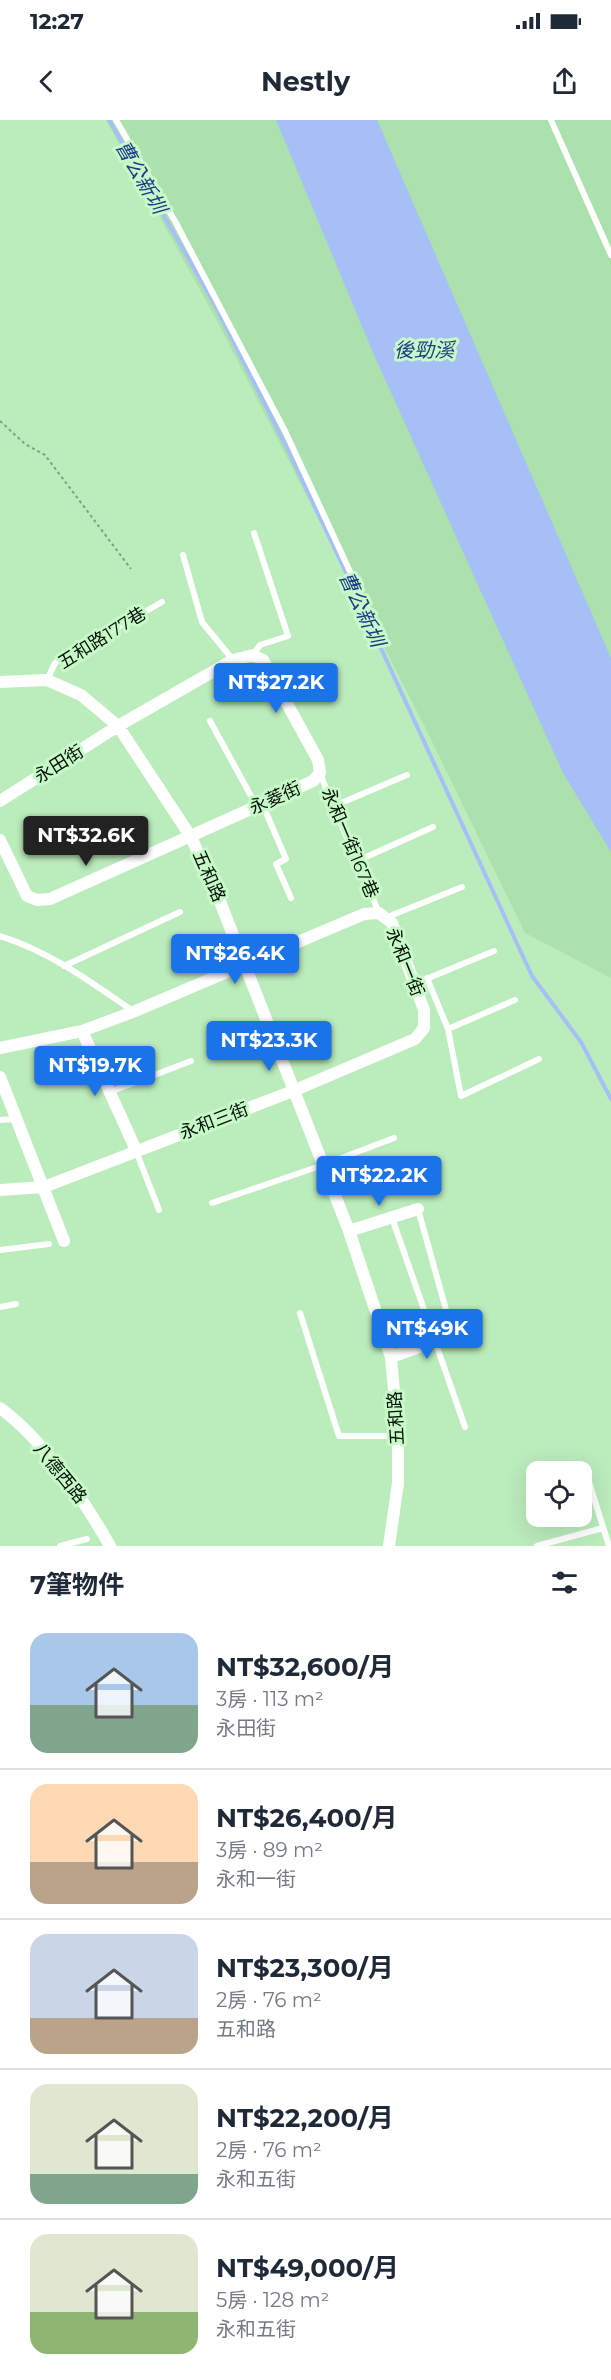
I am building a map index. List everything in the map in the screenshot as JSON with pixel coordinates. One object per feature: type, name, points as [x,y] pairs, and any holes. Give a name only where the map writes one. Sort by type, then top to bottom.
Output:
[{"type":"street","points":[[118,726],[233,660],[253,655]]},
{"type":"street","name":"永菱街","points":[[191,837],[259,804],[314,781],[320,773],[318,760],[263,660],[253,655]]},
{"type":"street","name":"五和路","points":[[0,682],[48,680],[81,695],[118,726],[191,837],[219,899],[348,1231],[391,1357],[398,1436],[398,1483],[389,1546]]},
{"type":"street","name":"永田街","points":[[0,801],[118,726]]},
{"type":"street","points":[[0,840],[27,896],[37,900],[50,899],[191,837]]},
{"type":"street","name":"永和一街","points":[[0,1048],[82,1031],[364,914],[382,916],[392,923],[424,1010]]},
{"type":"street","name":"永和三街","points":[[0,1190],[44,1187],[293,1091],[415,1039],[424,1028],[424,1010]]},
{"type":"street","points":[[82,1031],[135,1150]]},
{"type":"street","points":[[0,1077],[64,1241]]},
{"type":"street","points":[[348,1231],[418,1209]]},
{"type":"street","points":[[391,1357],[453,1335]]},
{"type":"street","name":"八德西路","points":[[0,1408],[20,1422],[88,1506],[110,1546]]},
{"type":"lane","points":[[116,120],[176,223],[285,431],[371,617]]},
{"type":"lane","points":[[551,120],[609,245],[611,255]]},
{"type":"lane","points":[[253,655],[260,645],[288,636],[255,533]]},
{"type":"lane","points":[[183,555],[202,622],[233,660]]},
{"type":"lane","name":"五和路177巷","points":[[48,680],[55,663],[162,602]]},
{"type":"lane","points":[[210,721],[259,804],[286,859],[276,864],[291,898]]},
{"type":"lane","name":"永和一街167巷","points":[[320,773],[382,916]]},
{"type":"lane","points":[[334,806],[407,775]]},
{"type":"lane","points":[[357,861],[433,827]]},
{"type":"lane","points":[[382,916],[462,886]]},
{"type":"lane","points":[[64,966],[180,912]]},
{"type":"lane","points":[[0,936],[20,942],[80,974],[133,1011]]},
{"type":"lane","points":[[414,984],[494,951]]},
{"type":"lane","points":[[427,978],[448,1029],[461,1096],[539,1059]]},
{"type":"lane","points":[[448,1029],[515,1000]]},
{"type":"lane","points":[[110,1092],[191,1061]]},
{"type":"lane","points":[[0,1120],[16,1119]]},
{"type":"lane","points":[[212,1203],[323,1166],[394,1138]]},
{"type":"lane","points":[[135,1150],[159,1210]]},
{"type":"lane","points":[[418,1209],[453,1335]]},
{"type":"lane","points":[[392,1218],[465,1427]]},
{"type":"lane","points":[[0,1250],[49,1244]]},
{"type":"lane","points":[[0,1306],[16,1304]]},
{"type":"lane","points":[[300,1313],[339,1436],[398,1436]]},
{"type":"lane","points":[[592,1492],[609,1546]]},
{"type":"lane","points":[[537,1546],[603,1528]]},
{"type":"lane","points":[[60,1546],[87,1539]]},
{"type":"path","points":[[0,421],[25,444],[45,455],[131,569]]},
{"type":"shaded area","points":[[106,120],[611,120],[611,978],[525,933],[423,723],[216,319]]},
{"type":"water","name":"後勁溪","points":[[276,120],[377,120],[611,658],[611,852],[563,773],[374,355]]},
{"type":"waterway","name":"曹公新圳","points":[[109,120],[215,305],[287,448],[532,976],[581,1042],[611,1099]]}]
